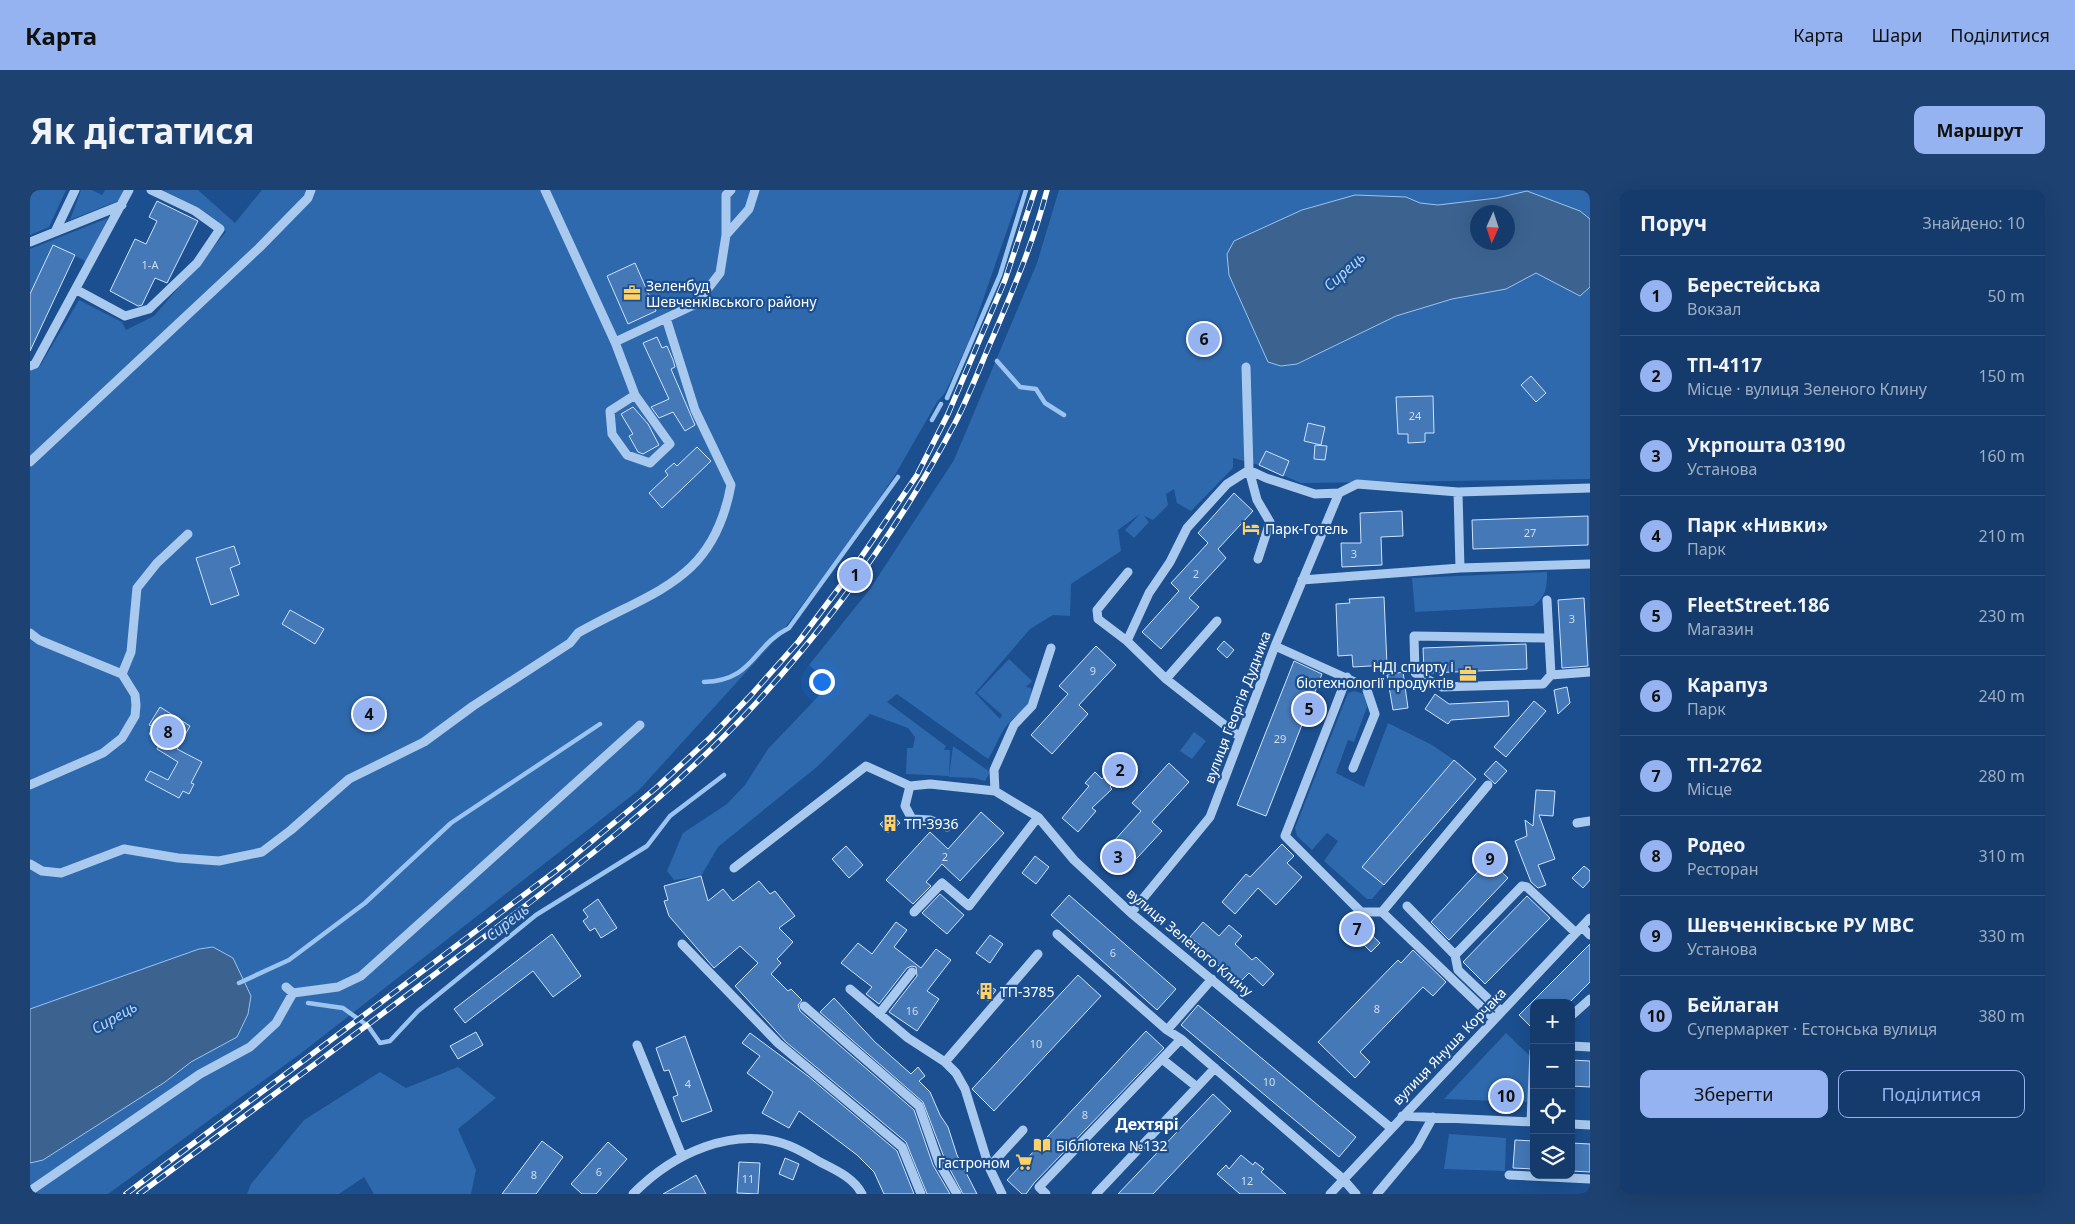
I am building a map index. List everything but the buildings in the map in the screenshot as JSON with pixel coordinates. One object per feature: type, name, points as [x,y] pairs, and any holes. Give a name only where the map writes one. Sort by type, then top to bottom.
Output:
[{"type":"street","points":[[55,232],[75,190]]},
{"type":"street","points":[[30,366],[35,364],[77,290],[129,190]]},
{"type":"street","points":[[77,290],[125,316],[149,309],[197,264],[220,229],[195,211],[151,190]]},
{"type":"street","points":[[30,462],[259,248],[308,198],[311,190]]},
{"type":"street","points":[[545,190],[615,342],[635,395],[670,444],[650,463],[627,455],[612,434],[610,411],[635,395]]},
{"type":"street","points":[[615,342],[696,304],[720,273],[726,235],[726,195],[732,190]]},
{"type":"street","points":[[726,235],[749,209],[755,190]]},
{"type":"street","points":[[30,242],[122,205]]},
{"type":"street","points":[[30,864],[42,871],[61,873],[124,849],[178,858],[219,861],[262,852],[291,830],[349,779],[424,742],[473,706],[570,643],[578,633],[669,585],[696,564],[719,530],[731,484],[695,410],[666,318]]},
{"type":"street","points":[[1246,367],[1249,470],[1257,500],[1270,522],[1258,559]]},
{"type":"street","points":[[1249,470],[1266,478],[1315,494],[1339,493],[1357,484],[1458,492],[1590,488]]},
{"type":"street","points":[[1127,641],[1149,593],[1170,562],[1187,528],[1227,484],[1249,470]]},
{"type":"street","points":[[1458,492],[1460,568]]},
{"type":"street","name":"вулиця Георгія Дудника","points":[[1131,913],[1210,817],[1275,646],[1339,493]]},
{"type":"street","points":[[122,674],[131,652],[137,588],[157,562],[188,534]]},
{"type":"street","points":[[1302,580],[1460,568],[1590,564]]},
{"type":"street","points":[[1128,572],[1096,610],[1098,619],[1127,641],[1166,679],[1240,737]]},
{"type":"street","points":[[1547,600],[1551,675]]},
{"type":"street","points":[[1166,679],[1217,621]]},
{"type":"street","points":[[30,633],[39,640],[122,674],[135,695],[136,705],[134,716],[122,738],[82,764],[30,785]]},
{"type":"street","points":[[1549,638],[1414,636],[1415,673],[1442,687],[1543,684],[1551,675],[1590,672]]},
{"type":"street","points":[[1275,646],[1366,687],[1375,714],[1353,768]]},
{"type":"street","points":[[995,790],[994,770],[1014,725],[1032,706],[1051,648]]},
{"type":"street","points":[[1347,677],[1285,836],[1362,912],[1382,912],[1494,1019]]},
{"type":"street","points":[[30,1191],[200,1074],[250,1047],[276,1022],[290,990],[338,987],[360,976],[640,725]]},
{"type":"street","points":[[734,868],[866,766],[910,786],[905,806],[912,818],[930,820],[947,828]]},
{"type":"street","name":"вулиця Зеленого Клину","points":[[910,786],[930,784],[995,790],[1038,817],[1074,860],[1131,913],[1391,1128]]},
{"type":"street","points":[[1382,912],[1488,785]]},
{"type":"street","points":[[914,912],[942,883],[969,906],[1038,817]]},
{"type":"street","points":[[1577,823],[1590,821]]},
{"type":"street","points":[[1455,955],[1522,886],[1579,930],[1590,935]]},
{"type":"street","points":[[1407,906],[1455,955],[1458,970],[1502,1012]]},
{"type":"street","name":"вулиця Януша Корчака","points":[[1330,1194],[1590,918]]},
{"type":"street","points":[[1057,934],[1167,1030],[1181,1039],[1215,1068],[1343,1180],[1356,1194]]},
{"type":"street","points":[[682,944],[778,1043],[902,1147],[921,1194]]},
{"type":"street","points":[[945,1062],[1038,954]]},
{"type":"street","points":[[879,1014],[912,972]]},
{"type":"street","points":[[1167,1030],[1212,979]]},
{"type":"street","points":[[850,989],[908,1038],[945,1062],[956,1073],[964,1089],[990,1167],[1002,1194]]},
{"type":"street","points":[[1575,1012],[1590,998]]},
{"type":"street","points":[[804,1006],[919,1106],[939,1162],[957,1194]]},
{"type":"street","points":[[1046,1194],[1039,1187],[1181,1039]]},
{"type":"street","points":[[637,1045],[682,1156]]},
{"type":"street","points":[[1575,1046],[1590,1048]]},
{"type":"street","points":[[1162,1059],[1197,1087]]},
{"type":"street","points":[[1096,1194],[1215,1068]]},
{"type":"street","points":[[1402,1116],[1530,1122]]},
{"type":"street","points":[[1377,1194],[1418,1146],[1433,1117]]},
{"type":"street","points":[[1575,1124],[1590,1125]]},
{"type":"street","points":[[990,1167],[1023,1130]]},
{"type":"street","points":[[633,1194],[650,1177],[682,1156],[700,1148],[730,1141],[760,1139],[789,1145],[839,1172],[858,1187],[862,1194]]},
{"type":"street","points":[[1509,1175],[1590,1180]]},
{"type":"shaded area","points":[[30,190],[66,190],[49,227],[30,235]]},
{"type":"shaded area","points":[[81,190],[92,190],[102,195],[105,190],[124,190],[120,200],[70,220]]},
{"type":"shaded area","points":[[162,190],[198,190],[235,223],[262,190],[1021,190],[968,343],[945,393],[937,402],[895,475],[855,535],[777,638],[639,790],[300,1054],[108,1194],[30,1194],[30,371],[40,366],[79,300],[122,322],[126,330],[154,316],[226,232],[198,208]]},
{"type":"shaded area","points":[[1059,190],[1590,190],[1590,479],[1301,483],[1259,465],[1233,458],[1233,468],[1191,511],[1177,503],[1174,489],[1166,494],[1168,505],[1153,520],[1144,516],[1149,522],[1134,538],[1125,530],[1140,514],[1118,530],[1121,551],[1071,584],[1070,616],[1053,615],[1030,629],[975,693],[1000,719],[1002,715],[977,693],[1009,659],[1032,681],[1026,687],[1031,688],[1032,694],[1028,704],[1007,725],[988,759],[897,694],[887,702],[946,746],[944,750],[950,750],[949,776],[906,774],[907,748],[913,748],[915,737],[908,728],[870,714],[818,766],[718,847],[701,876],[674,880],[667,871],[683,833],[727,804],[745,785],[768,749],[831,683],[809,665],[870,589],[954,460],[1037,263]]},
{"type":"shaded area","points":[[108,218],[87,262],[53,245],[30,293],[30,249]]},
{"type":"shaded area","points":[[1547,572],[1545,592],[1541,599],[1533,606],[1415,612],[1412,578]]},
{"type":"shaded area","points":[[1354,691],[1364,694],[1367,707],[1354,742],[1348,740],[1336,773],[1364,787],[1388,723],[1432,745],[1454,760],[1362,867],[1384,885],[1372,899],[1367,899],[1324,861],[1338,841],[1327,833],[1312,850],[1297,836],[1295,828],[1348,693]]},
{"type":"shaded area","points":[[1194,732],[1206,741],[1192,759],[1180,751]]},
{"type":"shaded area","points":[[953,746],[990,772],[985,781],[974,778],[949,777]]},
{"type":"shaded area","points":[[1506,1033],[1529,1055],[1529,1102],[1444,1099]]},
{"type":"shaded area","points":[[458,1067],[496,1098],[458,1129],[476,1170],[471,1194],[374,1194],[364,1177],[339,1194],[247,1194],[251,1184],[304,1120],[380,1072],[406,1088]]},
{"type":"shaded area","points":[[1449,1134],[1506,1138],[1505,1171],[1444,1169]]},
{"type":"water","points":[[1527,191],[1580,211],[1590,219],[1590,287],[1580,296],[1536,273],[1506,289],[1452,299],[1396,316],[1297,364],[1281,366],[1268,362],[1229,275],[1227,254],[1234,241],[1302,210],[1355,195],[1406,197],[1420,203],[1438,205],[1497,198]]},
{"type":"water","points":[[213,947],[233,958],[251,996],[248,1014],[237,1037],[191,1062],[165,1082],[43,1160],[30,1163],[30,1009],[199,949]]},
{"type":"waterway","points":[[947,398],[1000,275],[1026,190]]},
{"type":"waterway","points":[[997,361],[1020,387],[1036,389],[1045,403],[1064,415]]},
{"type":"waterway","points":[[932,420],[941,404]]},
{"type":"waterway","points":[[704,682],[721,680],[744,669],[767,644],[789,628],[898,477]]},
{"type":"waterway","points":[[239,983],[289,960],[365,903],[451,823],[600,724]]},
{"type":"waterway","name":"Сирець","points":[[308,1003],[343,1008],[368,1026],[380,1043],[390,1041],[418,1011],[536,915],[647,846],[670,816],[724,775]]},
{"type":"railway","points":[[126,1194],[557,870],[656,788],[711,737],[752,694],[799,641],[851,572],[917,475],[948,414],[1005,280],[1035,190]]},
{"type":"railway","points":[[139,1194],[383,1014],[579,864],[654,802],[759,700],[814,635],[866,568],[913,497],[955,423],[1028,250],[1047,190]]},
{"type":"place","name":"Зеленбуд Шевченківського району","points":[[632,293]]},
{"type":"place","name":"Карапуз","points":[[1204,339]]},
{"type":"place","name":"Парк-Готель","points":[[1251,528]]},
{"type":"place","name":"Берестейська","points":[[855,575]]},
{"type":"place","name":"НДІ спирту і біотехнології продуктів","points":[[1468,674]]},
{"type":"place","name":"FleetStreet.186","points":[[1309,709]]},
{"type":"place","name":"Парк «Нивки»","points":[[369,714]]},
{"type":"place","name":"Родео","points":[[168,732]]},
{"type":"place","name":"ТП-4117","points":[[1120,770]]},
{"type":"place","name":"ТП-3936","points":[[890,823]]},
{"type":"place","name":"Укрпошта 03190","points":[[1118,857]]},
{"type":"place","name":"Шевченківське РУ МВС","points":[[1490,859]]},
{"type":"place","name":"ТП-2762","points":[[1357,929]]},
{"type":"place","name":"ТП-3785","points":[[986,991]]},
{"type":"place","name":"Бейлаган","points":[[1506,1096]]},
{"type":"place","name":"Бібліотека №132","points":[[1042,1145]]},
{"type":"place","name":"Гастроном","points":[[1024,1162]]},
{"type":"district","name":"Дехтярі","points":[[1147,1124]]}]
